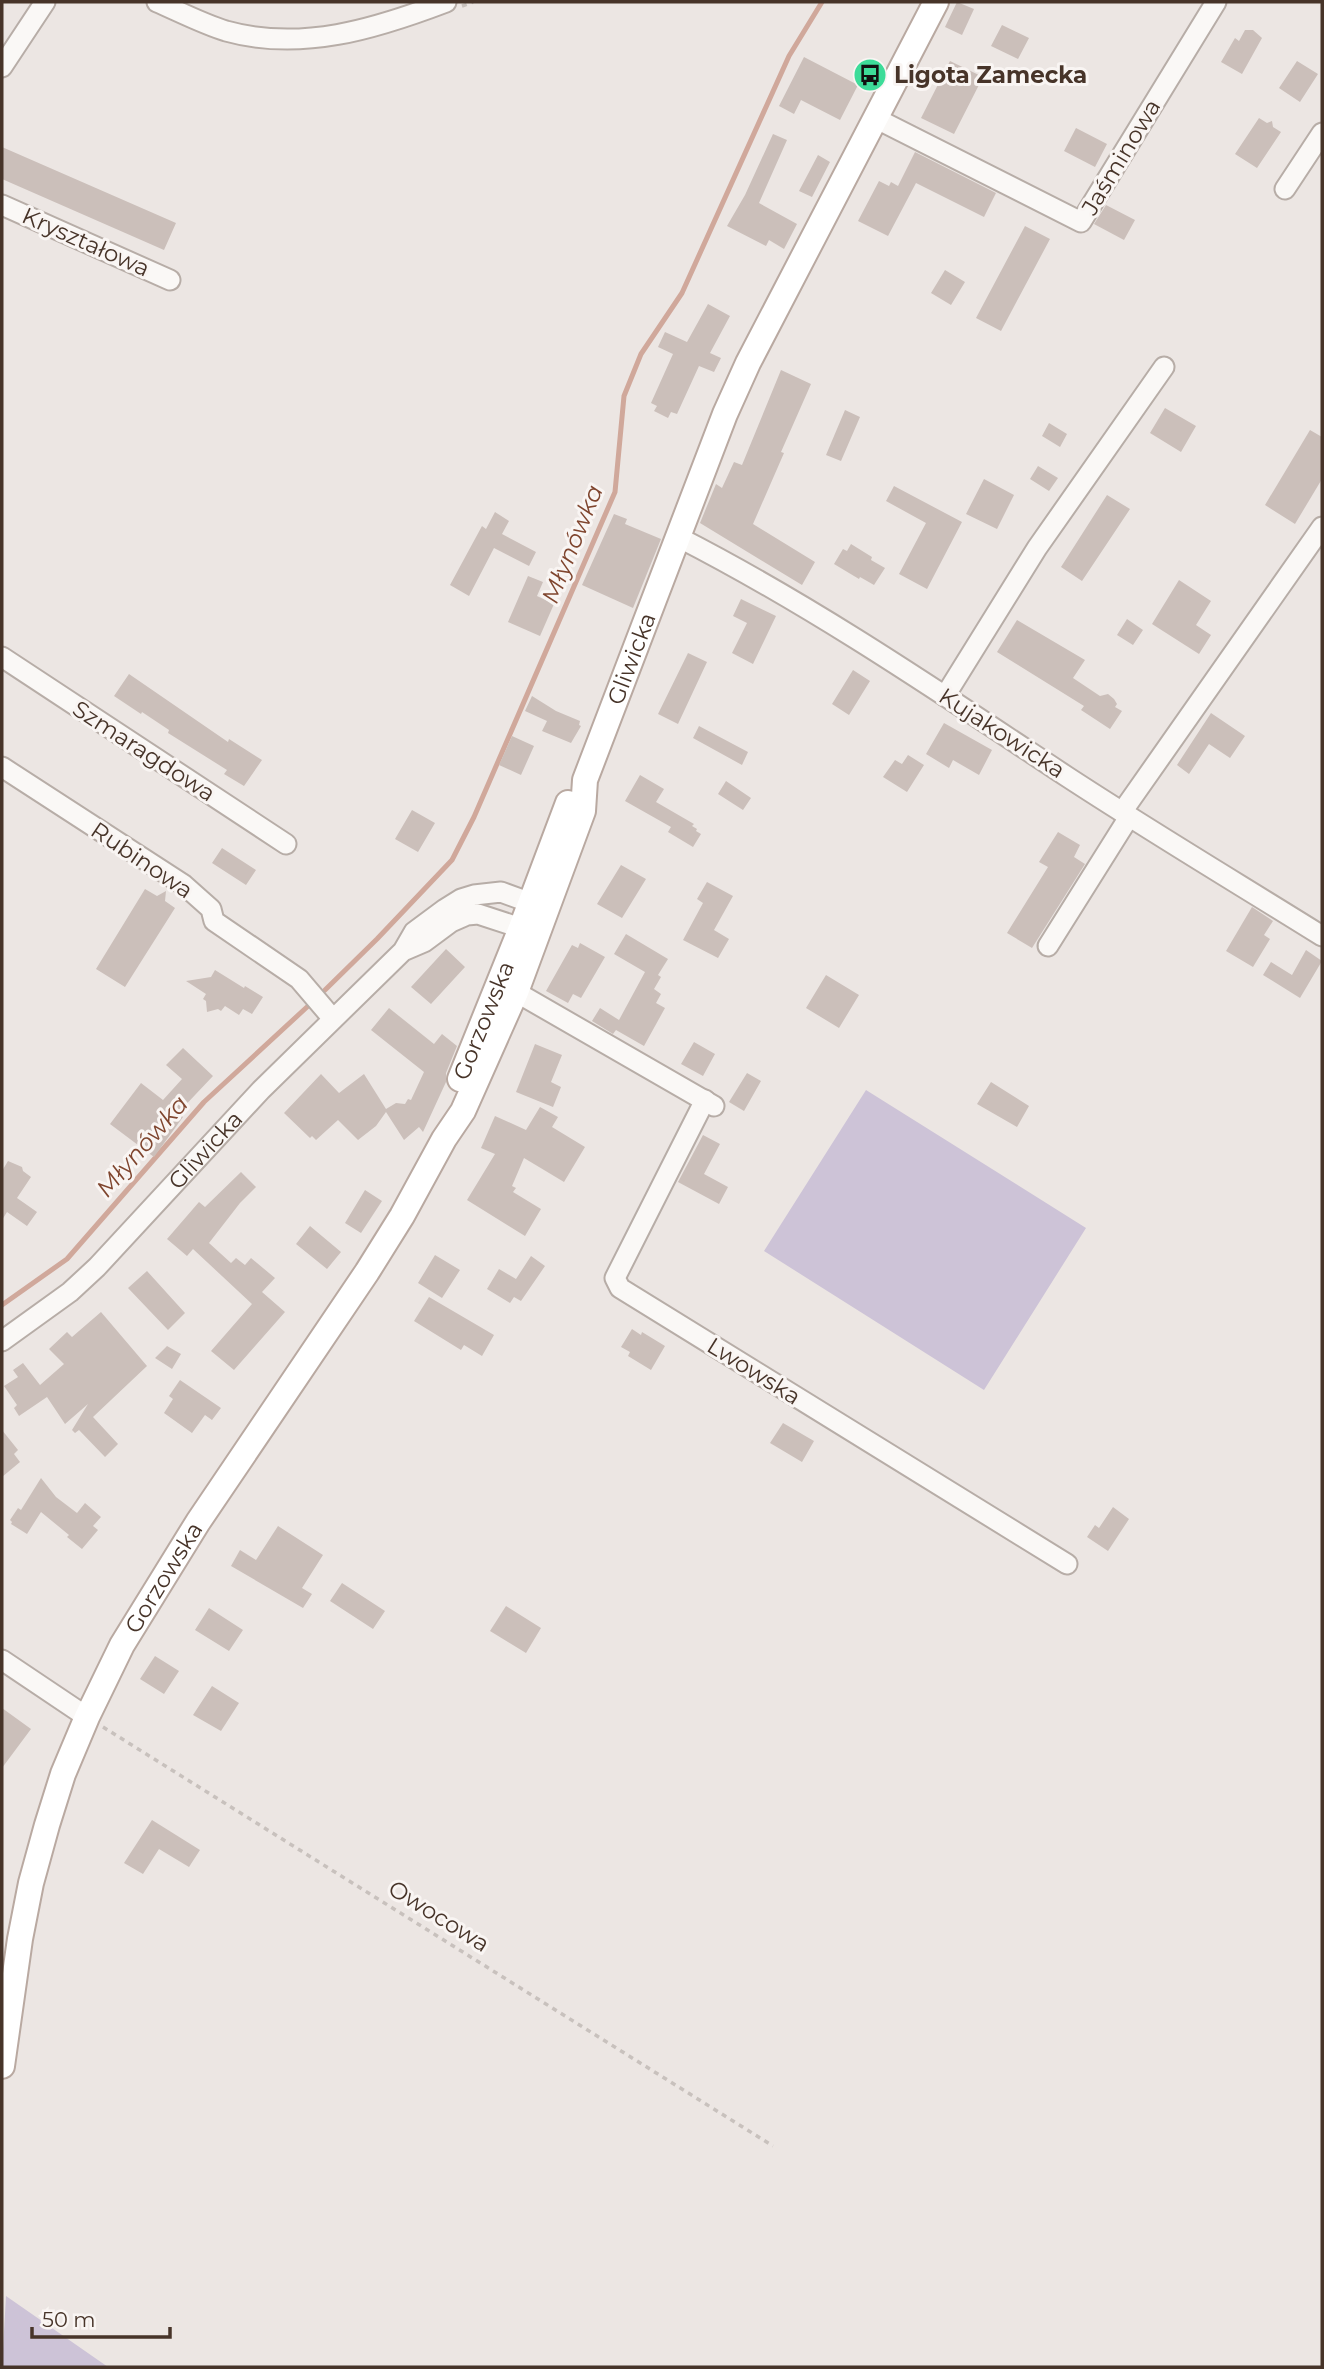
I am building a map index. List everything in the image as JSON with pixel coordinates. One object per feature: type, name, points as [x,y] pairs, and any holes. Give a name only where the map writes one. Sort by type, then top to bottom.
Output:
[{"type":"main road","points":[[678,537],[725,414],[748,363],[936,2]]},
{"type":"main road","name":"Gliwicka","points":[[531,917],[567,805],[586,780],[678,537]]},
{"type":"main road","name":"Gorzowska","points":[[2,2066],[8,1975],[47,1825],[63,1774],[86,1717],[129,1634],[198,1522],[367,1272],[463,1111],[531,917]]},
{"type":"street","points":[[2,67],[46,2]]},
{"type":"street","points":[[157,2],[225,31],[298,41],[338,35],[446,2]]},
{"type":"street","name":"Jaśminowa","points":[[875,118],[1081,222],[1216,2]]},
{"type":"street","points":[[1285,189],[1322,133]]},
{"type":"street","name":"Kryształowa","points":[[2,205],[170,280]]},
{"type":"street","points":[[945,696],[1037,548],[1164,367]]},
{"type":"street","points":[[1048,946],[1125,814],[1322,527]]},
{"type":"street","name":"Kujakowicka","points":[[678,537],[769,585],[1125,814],[1322,936]]},
{"type":"street","name":"Szmaragdowa","points":[[2,657],[286,844]]},
{"type":"street","name":"Rubinowa","points":[[2,767],[184,885],[211,909],[215,921],[299,979],[333,1019]]},
{"type":"street","name":"Gliwicka","points":[[2,1341],[70,1292],[90,1274],[261,1090],[403,951],[414,932],[461,899],[474,895],[501,892],[531,917]]},
{"type":"street","name":"Gliwicka","points":[[403,951],[424,942],[451,922],[467,915],[531,917]]},
{"type":"street","name":"Lwowska","points":[[507,988],[710,1103],[615,1278],[620,1289],[1068,1564]]},
{"type":"street","points":[[2,1660],[86,1717]]},
{"type":"path","name":"Owocowa","points":[[86,1717],[773,2146]]},
{"type":"shaded area","points":[[866,1090],[1086,1228],[984,1390],[764,1251]]},
{"type":"shaded area","points":[[6,2296],[108,2367],[2,2367]]},
{"type":"building","points":[[957,2],[974,9],[962,35],[945,27]]},
{"type":"building","points":[[1002,25],[1029,38],[1018,59],[991,46]]},
{"type":"building","points":[[1245,30],[1253,30],[1262,38],[1242,74],[1221,62],[1235,38],[1239,41]]},
{"type":"building","points":[[804,57],[858,85],[840,120],[801,100],[794,114],[779,106]]},
{"type":"building","points":[[950,61],[983,77],[954,134],[921,118]]},
{"type":"building","points":[[1297,61],[1318,74],[1300,102],[1279,88]]},
{"type":"building","points":[[1259,118],[1267,123],[1272,121],[1273,127],[1281,132],[1257,168],[1235,154]]},
{"type":"building","points":[[1076,128],[1107,144],[1095,167],[1064,151]]},
{"type":"building","points":[[773,134],[787,140],[759,203],[797,224],[784,249],[769,240],[766,246],[727,226],[745,195]]},
{"type":"building","points":[[2,147],[176,223],[164,250],[2,179]]},
{"type":"building","points":[[915,152],[996,193],[984,217],[916,183],[888,236],[858,221],[879,181],[889,186],[891,182],[898,186]]},
{"type":"building","points":[[818,155],[830,162],[812,197],[799,191]]},
{"type":"building","points":[[1106,205],[1135,220],[1124,240],[1094,224]]},
{"type":"building","points":[[1025,226],[1050,239],[1001,331],[976,318]]},
{"type":"building","points":[[945,270],[965,282],[951,305],[931,293]]},
{"type":"building","points":[[708,304],[730,316],[710,353],[721,358],[714,372],[699,366],[677,414],[671,412],[668,418],[654,411],[657,406],[651,403],[673,354],[658,347],[665,332],[687,342]]},
{"type":"building","points":[[781,370],[811,384],[753,524],[815,562],[802,585],[700,523],[716,484],[722,488],[734,462],[742,465]]},
{"type":"building","points":[[1165,408],[1196,426],[1181,452],[1150,433]]},
{"type":"building","points":[[845,410],[860,417],[841,461],[826,455]]},
{"type":"building","points":[[1049,423],[1067,434],[1060,447],[1042,436]]},
{"type":"building","points":[[1310,430],[1322,437],[1322,479],[1295,524],[1265,505]]},
{"type":"building","points":[[1038,466],[1058,478],[1049,491],[1030,479]]},
{"type":"building","points":[[984,479],[1014,495],[997,529],[966,514]]},
{"type":"building","points":[[894,486],[962,522],[927,589],[899,574],[926,523],[886,501]]},
{"type":"building","points":[[1107,495],[1130,509],[1082,581],[1061,567]]},
{"type":"building","points":[[495,512],[509,521],[502,534],[536,552],[529,566],[494,548],[469,596],[450,585],[482,526],[486,529]]},
{"type":"building","points":[[614,514],[627,519],[625,524],[661,539],[633,608],[582,585]]},
{"type":"building","points":[[851,544],[885,568],[874,585],[834,564],[843,549],[847,551]]},
{"type":"building","points":[[528,576],[543,582],[537,596],[554,604],[540,636],[508,622]]},
{"type":"building","points":[[1179,580],[1211,601],[1196,625],[1211,635],[1199,654],[1152,624]]},
{"type":"building","points":[[741,599],[776,616],[753,664],[732,653],[747,623],[733,616]]},
{"type":"building","points":[[1127,619],[1143,630],[1133,645],[1117,635]]},
{"type":"building","points":[[1017,620],[1085,660],[1073,678],[1100,696],[1108,694],[1117,704],[1115,707],[1122,711],[1110,729],[1081,710],[1084,706],[997,652]]},
{"type":"building","points":[[688,653],[707,662],[678,724],[658,714]]},
{"type":"building","points":[[853,670],[870,681],[849,715],[832,704]]},
{"type":"building","points":[[129,674],[228,742],[229,739],[262,760],[244,786],[224,774],[227,770],[114,696]]},
{"type":"building","points":[[532,696],[556,711],[580,721],[581,726],[571,743],[542,731],[547,721],[525,711]]},
{"type":"building","points":[[1211,713],[1245,736],[1230,758],[1209,744],[1189,774],[1177,765]]},
{"type":"building","points":[[944,723],[992,750],[979,775],[953,760],[949,768],[926,754]]},
{"type":"building","points":[[699,726],[748,752],[742,765],[693,738]]},
{"type":"building","points":[[512,736],[534,746],[521,775],[499,765]]},
{"type":"building","points":[[908,755],[924,765],[907,792],[883,777],[895,760],[902,764]]},
{"type":"building","points":[[640,775],[664,789],[656,802],[694,824],[692,826],[701,834],[693,847],[668,832],[671,827],[625,801]]},
{"type":"building","points":[[726,781],[751,798],[743,810],[718,794]]},
{"type":"building","points":[[412,810],[435,823],[418,852],[395,839]]},
{"type":"building","points":[[1058,832],[1080,845],[1074,857],[1085,864],[1032,948],[1007,933],[1048,867],[1039,862]]},
{"type":"building","points":[[222,848],[256,870],[246,885],[212,863]]},
{"type":"building","points":[[621,865],[646,879],[622,918],[597,904]]},
{"type":"building","points":[[707,882],[733,896],[714,930],[729,939],[718,958],[683,940],[703,903],[697,899]]},
{"type":"building","points":[[145,889],[157,896],[166,891],[165,901],[175,908],[125,987],[96,969]]},
{"type":"building","points":[[1252,907],[1273,921],[1264,935],[1270,939],[1253,967],[1226,951]]},
{"type":"building","points":[[626,934],[668,959],[658,975],[661,977],[654,989],[661,994],[656,1003],[665,1008],[644,1046],[616,1030],[613,1034],[592,1021],[600,1008],[619,1020],[645,972],[614,954]]},
{"type":"building","points":[[580,943],[605,957],[581,998],[573,994],[568,1003],[546,991],[572,945],[578,948]]},
{"type":"building","points":[[446,949],[465,967],[431,1004],[411,987]]},
{"type":"building","points":[[1306,950],[1322,961],[1300,998],[1263,975],[1271,962],[1292,975]]},
{"type":"building","points":[[215,970],[263,997],[252,1014],[243,1009],[239,1015],[225,1006],[221,1011],[218,1009],[207,1012],[206,1001],[203,999],[206,994],[186,981],[211,977]]},
{"type":"building","points":[[826,975],[859,995],[839,1028],[806,1008]]},
{"type":"building","points":[[389,1008],[434,1044],[442,1034],[457,1046],[446,1073],[446,1082],[423,1132],[419,1127],[404,1140],[386,1112],[376,1126],[358,1140],[338,1120],[316,1140],[312,1136],[310,1138],[284,1113],[321,1074],[339,1093],[364,1074],[386,1109],[396,1103],[405,1104],[408,1099],[411,1100],[424,1072],[371,1030]]},
{"type":"building","points":[[694,1042],[715,1054],[703,1076],[681,1064]]},
{"type":"building","points":[[535,1044],[562,1055],[551,1082],[561,1087],[553,1107],[516,1092]]},
{"type":"building","points":[[183,1048],[213,1076],[178,1113],[183,1117],[154,1157],[110,1124],[141,1083],[163,1100],[182,1079],[166,1065]]},
{"type":"building","points":[[747,1073],[761,1081],[744,1111],[729,1102]]},
{"type":"building","points":[[991,1082],[1029,1106],[1017,1127],[977,1104]]},
{"type":"building","points":[[540,1107],[558,1117],[552,1127],[585,1147],[564,1182],[524,1158],[512,1186],[516,1188],[513,1192],[541,1209],[525,1236],[467,1200],[495,1154],[481,1148],[495,1116],[526,1130]]},
{"type":"building","points":[[703,1135],[720,1144],[704,1174],[728,1187],[719,1204],[678,1182]]},
{"type":"building","points":[[8,1161],[22,1167],[31,1177],[17,1198],[37,1212],[27,1226],[7,1212],[2,1220],[2,1171]]},
{"type":"building","points":[[241,1172],[256,1187],[209,1243],[231,1263],[236,1258],[245,1265],[251,1258],[275,1278],[262,1292],[285,1312],[234,1370],[211,1351],[252,1304],[193,1249],[187,1256],[167,1239],[199,1202],[205,1207]]},
{"type":"building","points":[[365,1190],[382,1201],[361,1233],[345,1223]]},
{"type":"building","points":[[310,1226],[341,1252],[327,1269],[296,1244]]},
{"type":"building","points":[[435,1255],[460,1270],[442,1298],[418,1283]]},
{"type":"building","points":[[531,1256],[545,1266],[521,1301],[514,1297],[510,1303],[487,1289],[499,1269],[516,1279]]},
{"type":"building","points":[[147,1271],[185,1313],[168,1330],[128,1288]]},
{"type":"building","points":[[429,1297],[494,1335],[482,1356],[464,1345],[461,1350],[414,1321]]},
{"type":"building","points":[[101,1312],[147,1366],[93,1417],[118,1444],[105,1457],[79,1430],[75,1433],[72,1430],[88,1404],[65,1424],[47,1397],[19,1416],[14,1408],[17,1405],[4,1386],[18,1377],[13,1370],[23,1363],[40,1385],[64,1364],[49,1349],[67,1332],[72,1337]]},
{"type":"building","points":[[632,1329],[665,1346],[651,1370],[628,1356],[630,1352],[621,1347]]},
{"type":"building","points":[[167,1346],[181,1354],[172,1369],[155,1358]]},
{"type":"building","points":[[180,1380],[221,1408],[212,1420],[205,1415],[192,1433],[164,1413],[173,1399],[169,1396]]},
{"type":"building","points":[[783,1423],[814,1441],[802,1462],[770,1443]]},
{"type":"building","points":[[2,1430],[18,1450],[14,1454],[20,1462],[2,1477]]},
{"type":"building","points":[[41,1478],[56,1497],[77,1513],[85,1503],[101,1517],[93,1526],[98,1530],[82,1549],[41,1512],[27,1534],[11,1524],[10,1520],[18,1508],[21,1510]]},
{"type":"building","points":[[1113,1507],[1129,1519],[1108,1551],[1087,1537],[1095,1525],[1099,1528]]},
{"type":"building","points":[[278,1526],[323,1555],[302,1588],[312,1594],[303,1608],[231,1566],[240,1550],[256,1560]]},
{"type":"building","points":[[342,1583],[385,1611],[373,1629],[330,1601]]},
{"type":"building","points":[[506,1606],[541,1628],[526,1653],[490,1631]]},
{"type":"building","points":[[209,1608],[243,1630],[229,1651],[195,1630]]},
{"type":"building","points":[[155,1656],[179,1671],[164,1694],[140,1679]]},
{"type":"building","points":[[212,1686],[239,1703],[221,1731],[193,1715]]},
{"type":"building","points":[[2,1708],[31,1729],[2,1768]]},
{"type":"building","points":[[152,1820],[200,1850],[189,1867],[159,1849],[143,1874],[124,1863]]},
{"type":"waterway","name":"Młynówka","points":[[325,990],[452,860],[474,817],[615,492],[624,396],[641,354],[682,293],[789,56],[822,2]]},
{"type":"waterway","name":"Młynówka","points":[[2,1305],[67,1259],[204,1102],[307,1007]]},
{"type":"place","name":"Ligota Zamecka","points":[[870,75]]}]
